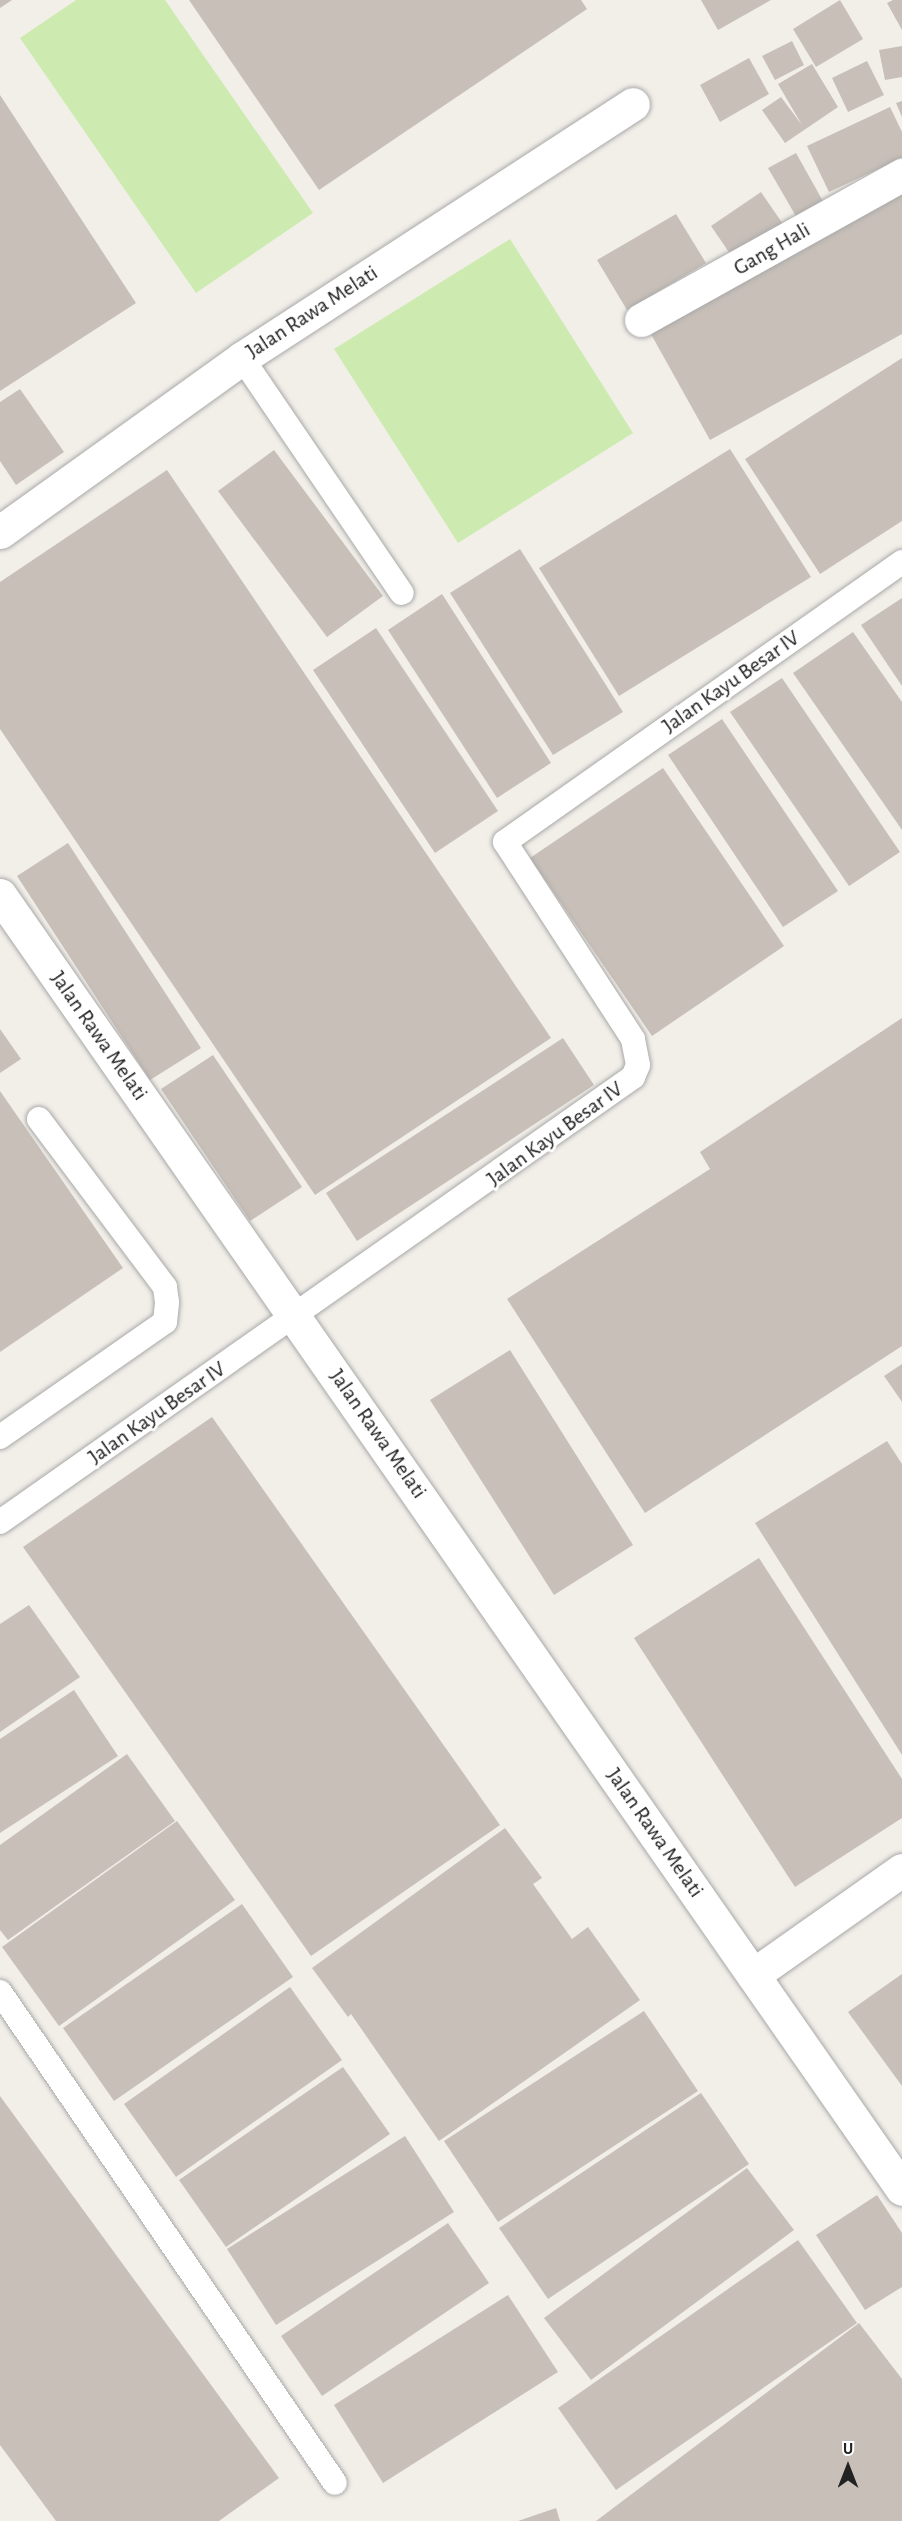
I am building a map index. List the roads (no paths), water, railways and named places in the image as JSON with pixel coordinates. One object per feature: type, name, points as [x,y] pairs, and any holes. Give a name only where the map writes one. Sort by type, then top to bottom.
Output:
[{"type":"street","name":"Jalan Rawa Melati","points":[[0,532],[242,358],[633,104]]},
{"type":"street","name":"Gang Hali","points":[[641,320],[902,175]]},
{"type":"street","name":"Jalan Rawa Melati","points":[[0,895],[297,1317],[902,2189]]},
{"type":"street","points":[[753,1975],[902,1870]]},
{"type":"lane","points":[[242,358],[402,593]]},
{"type":"lane","name":"Jalan Kayu Besar IV","points":[[0,1522],[297,1317],[633,1077],[638,1065],[633,1039],[505,842],[902,562]]},
{"type":"lane","points":[[0,1437],[165,1322],[167,1302],[165,1287],[39,1119]]},
{"type":"lane","points":[[0,1992],[335,2483]]}]
